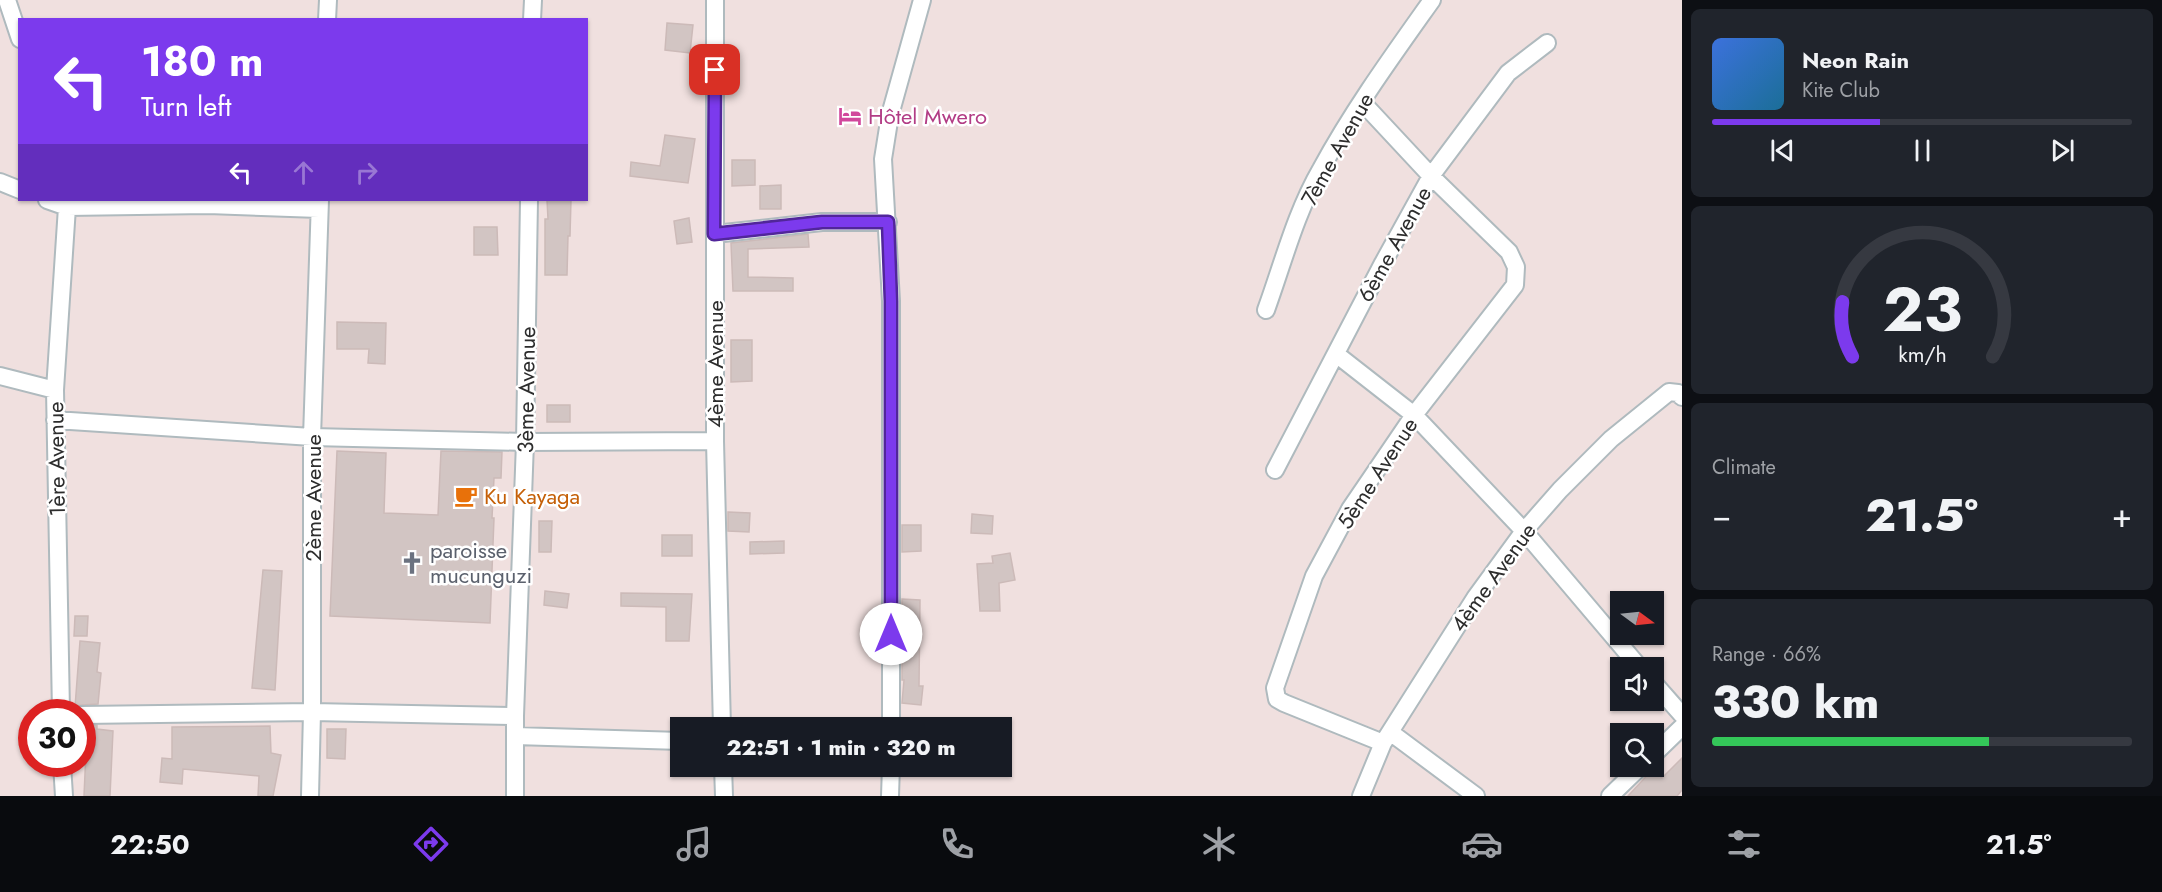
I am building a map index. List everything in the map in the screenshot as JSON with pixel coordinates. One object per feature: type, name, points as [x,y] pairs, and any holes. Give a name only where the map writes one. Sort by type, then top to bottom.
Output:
[{"type":"street","points":[[7,0],[18,33]]},
{"type":"street","points":[[327,18],[328,0]]},
{"type":"street","points":[[532,18],[533,0]]},
{"type":"street","name":"4ème Avenue","points":[[715,0],[715,441],[722,717]]},
{"type":"street","points":[[891,717],[891,301],[883,159],[890,115],[922,0]]},
{"type":"street","name":"7ème Avenue","points":[[1266,310],[1302,210],[1320,170],[1362,102],[1432,0]]},
{"type":"street","name":"6ème Avenue","points":[[1275,470],[1431,176],[1508,73],[1547,43]]},
{"type":"street","points":[[1362,102],[1431,176]]},
{"type":"street","name":"5ème Avenue","points":[[1387,738],[1277,699],[1275,688],[1314,576],[1350,509],[1414,415],[1515,285],[1516,267],[1509,252],[1431,176]]},
{"type":"street","points":[[0,182],[18,189]]},
{"type":"street","name":"3ème Avenue","points":[[515,796],[515,716],[525,442],[529,201]]},
{"type":"street","points":[[66,203],[319,204]]},
{"type":"street","name":"1ère Avenue","points":[[61,699],[55,390],[66,203]]},
{"type":"street","name":"2ème Avenue","points":[[310,796],[312,437],[319,204]]},
{"type":"street","points":[[714,234],[822,222],[888,222]]},
{"type":"street","points":[[1336,354],[1414,415],[1524,531],[1631,657]]},
{"type":"street","points":[[0,376],[55,390]]},
{"type":"street","name":"4ème Avenue","points":[[1361,796],[1387,738],[1475,598],[1524,531],[1560,490],[1611,439],[1676,394]]},
{"type":"street","points":[[55,420],[312,437],[525,442],[715,441]]},
{"type":"street","points":[[1664,695],[1682,715]]},
{"type":"street","points":[[96,715],[312,712],[515,716]]},
{"type":"street","points":[[1664,744],[1682,727]]},
{"type":"street","points":[[515,736],[670,741]]},
{"type":"street","points":[[1387,738],[1476,796]]},
{"type":"street","points":[[63,777],[64,796]]},
{"type":"street","points":[[723,777],[724,796]]},
{"type":"street","points":[[890,796],[891,777]]},
{"type":"street","points":[[1610,796],[1630,777]]},
{"type":"building","points":[[667,23],[693,25],[690,53],[665,50]]},
{"type":"building","points":[[665,135],[695,139],[688,183],[630,176],[631,162],[660,166]]},
{"type":"building","points":[[732,160],[755,160],[755,185],[732,186]]},
{"type":"building","points":[[781,185],[781,209],[760,209],[760,186]]},
{"type":"building","points":[[547,201],[571,201],[567,275],[545,275],[545,219],[548,219]]},
{"type":"building","points":[[689,218],[692,242],[677,244],[674,221]]},
{"type":"building","points":[[474,227],[497,227],[498,255],[474,255]]},
{"type":"building","points":[[808,234],[809,247],[748,249],[748,277],[793,278],[793,291],[733,291],[731,243]]},
{"type":"building","points":[[337,322],[386,323],[385,364],[368,363],[369,349],[337,349]]},
{"type":"building","points":[[731,340],[752,340],[752,381],[731,382]]},
{"type":"building","points":[[547,405],[570,405],[570,422],[547,422]]},
{"type":"building","name":"paroisse mucunguzi","points":[[337,451],[386,453],[384,513],[438,515],[441,451],[502,452],[501,478],[494,478],[490,623],[330,616]]},
{"type":"building","points":[[728,512],[750,513],[749,532],[728,531]]},
{"type":"building","points":[[972,514],[993,516],[992,534],[971,533]]},
{"type":"building","points":[[539,521],[552,521],[551,552],[539,552]]},
{"type":"building","points":[[902,525],[921,525],[921,551],[902,552]]},
{"type":"building","points":[[662,535],[692,535],[692,556],[662,556]]},
{"type":"building","points":[[784,541],[784,553],[750,554],[750,542]]},
{"type":"building","points":[[1010,553],[1015,580],[999,583],[1000,611],[980,611],[977,564],[993,563],[992,556]]},
{"type":"building","points":[[263,570],[282,571],[275,690],[252,688]]},
{"type":"building","points":[[545,591],[569,594],[567,608],[544,605]]},
{"type":"building","points":[[621,593],[692,594],[689,641],[666,641],[666,607],[621,606]]},
{"type":"building","points":[[902,599],[920,600],[919,686],[923,686],[921,705],[902,703],[904,680],[902,680]]},
{"type":"building","points":[[75,616],[88,616],[87,636],[74,636]]},
{"type":"building","points":[[80,641],[100,643],[97,672],[101,673],[98,704],[96,704],[96,699],[76,699]]},
{"type":"building","points":[[97,725],[97,729],[113,731],[110,796],[84,796],[85,777],[96,777]]},
{"type":"building","points":[[270,726],[271,753],[281,755],[273,796],[258,796],[259,776],[183,769],[182,784],[160,782],[162,758],[172,759],[172,727]]},
{"type":"building","points":[[327,729],[346,729],[345,759],[327,758]]},
{"type":"building","points":[[1682,758],[1682,790],[1677,796],[1628,796],[1646,777],[1662,778]]},
{"type":"place","name":"Hôtel Mwero","points":[[850,116]]},
{"type":"place","name":"Ku Kayaga","points":[[466,496]]},
{"type":"place","name":"paroisse mucunguzi","points":[[412,563]]},
{"type":"route","points":[[715,70],[714,234],[822,222],[888,222],[891,301],[891,634]]}]
